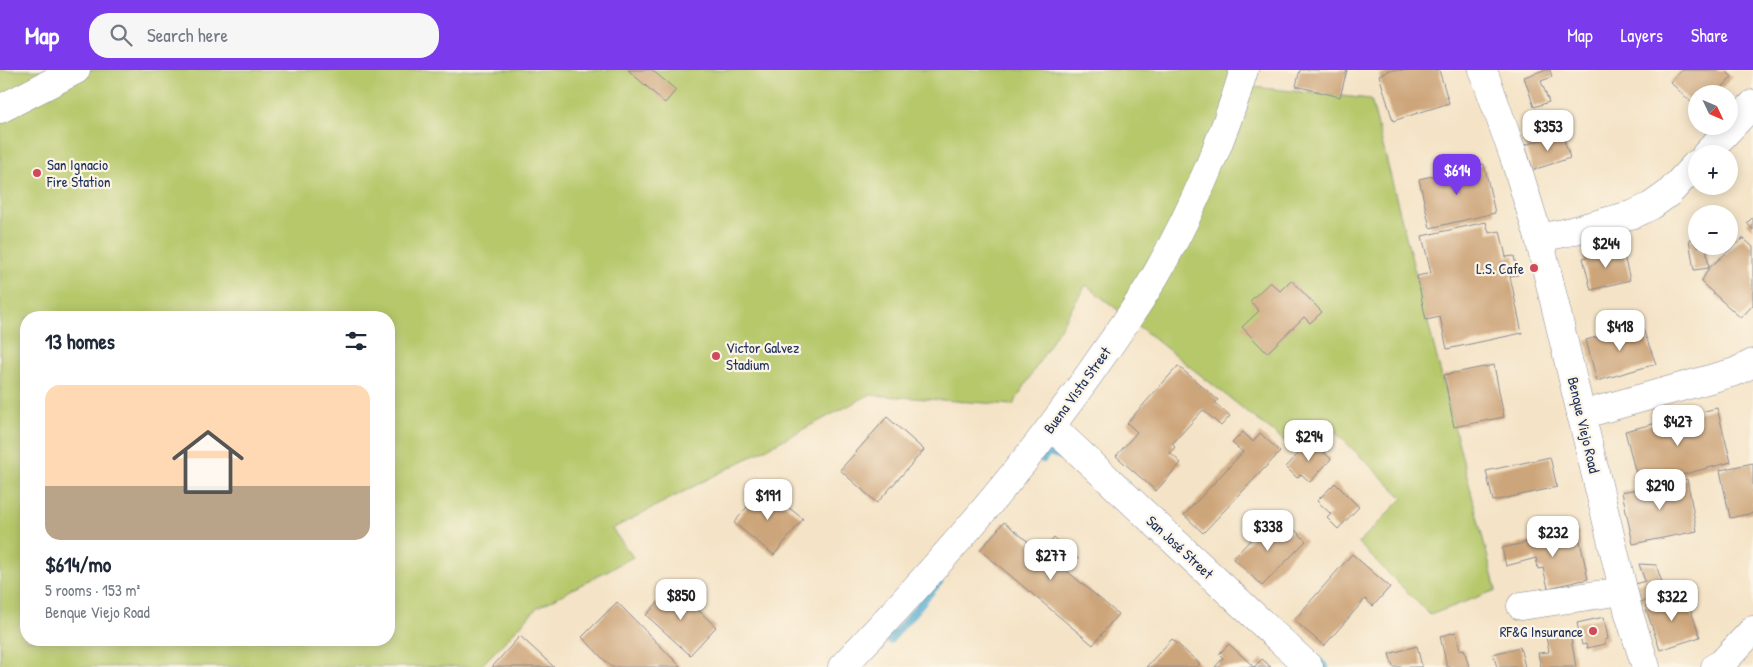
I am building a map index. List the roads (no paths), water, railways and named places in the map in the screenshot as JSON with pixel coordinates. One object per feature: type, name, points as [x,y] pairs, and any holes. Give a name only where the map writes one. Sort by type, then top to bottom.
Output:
[{"type":"main road","points":[[0,110],[76,70]]},
{"type":"main road","name":"Buena Vista Street","points":[[842,667],[915,590],[1017,471],[1052,427],[1121,329],[1157,272],[1195,198],[1244,70]]},
{"type":"main road","name":"Benque Viejo Road","points":[[1484,70],[1539,238],[1629,614],[1646,667]]},
{"type":"main road","points":[[1714,145],[1753,104]]},
{"type":"main road","points":[[1539,238],[1564,234],[1634,214],[1652,206],[1669,193],[1688,173]]},
{"type":"main road","points":[[1581,415],[1735,372],[1753,363]]},
{"type":"main road","name":"San José Street","points":[[1052,427],[1309,667]]},
{"type":"main road","points":[[1521,606],[1624,591]]},
{"type":"main road","points":[[1715,667],[1722,663],[1753,630]]},
{"type":"waterway","points":[[1043,459],[1048,452],[1068,458],[1071,461]]},
{"type":"waterway","points":[[890,640],[939,582]]},
{"type":"waterway","points":[[1315,658],[1325,667]]},
{"type":"place","name":"San Ignacio Fire Station","points":[[37,173]]},
{"type":"place","name":"L.S. Cafe","points":[[1534,268]]},
{"type":"place","name":"Victor Galvez Stadium","points":[[716,356]]},
{"type":"place","name":"RF&G Insurance","points":[[1593,631]]}]
